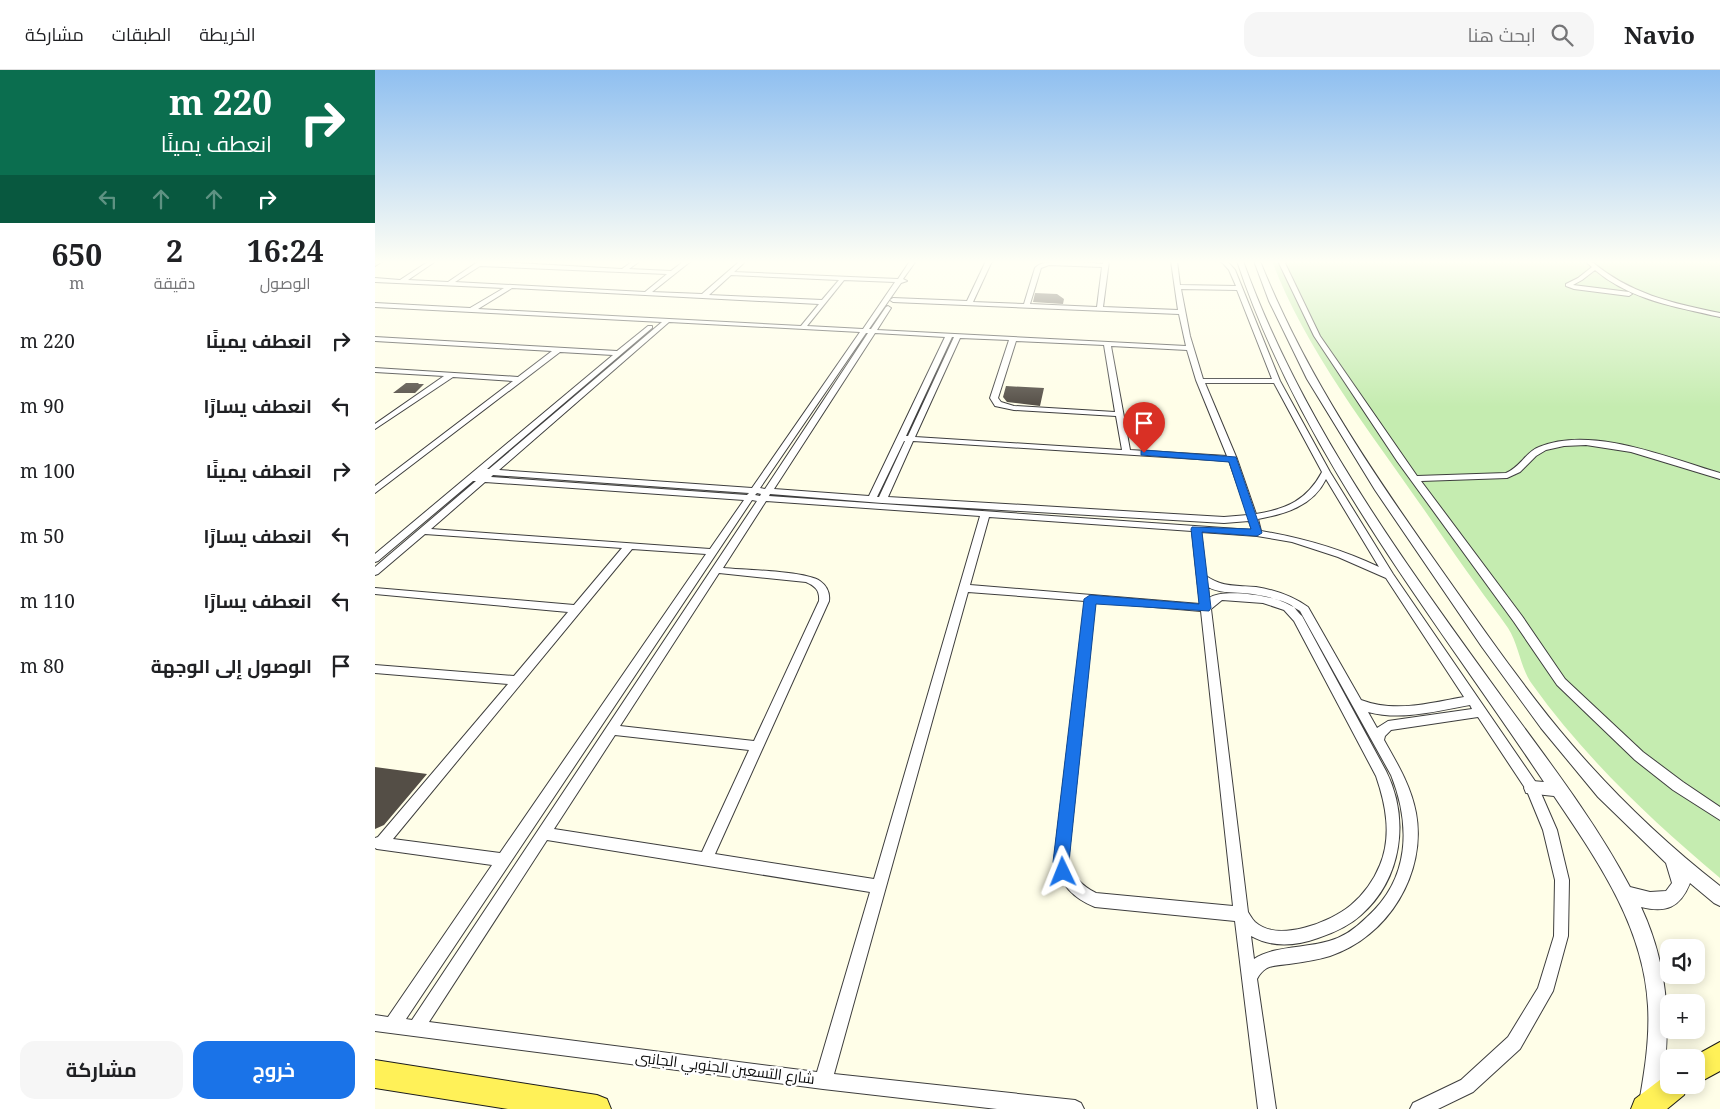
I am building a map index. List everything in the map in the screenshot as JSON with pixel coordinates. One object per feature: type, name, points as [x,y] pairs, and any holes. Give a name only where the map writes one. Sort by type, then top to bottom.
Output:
[{"type":"main road","points":[[1705,1065],[1720,1056]]},
{"type":"main road","points":[[375,1074],[597,1109]]},
{"type":"main road","points":[[1648,1108],[1664,1094]]},
{"type":"street","points":[[435,309],[1190,348]]},
{"type":"street","points":[[375,310],[468,312],[472,309]]},
{"type":"street","points":[[803,326],[817,309]]},
{"type":"street","points":[[415,1029],[884,309]]},
{"type":"street","points":[[392,1025],[752,494],[886,309]]},
{"type":"street","points":[[1130,309],[1181,312],[1201,381],[1233,459],[1257,533]]},
{"type":"street","points":[[1247,309],[1276,381],[1326,472],[1389,576],[1532,788],[1550,830],[1562,880],[1561,936],[1545,991],[1514,1043],[1467,1086],[1419,1109]]},
{"type":"street","points":[[1257,309],[1275,350],[1339,469],[1455,643],[1559,789],[1626,894],[1647,945],[1654,970],[1659,1005],[1658,1047],[1648,1108]]},
{"type":"street","points":[[1276,309],[1303,364],[1388,502],[1487,644],[1569,753],[1609,798],[1671,858],[1720,897]]},
{"type":"street","points":[[1303,309],[1317,336],[1415,479],[1519,619],[1561,682],[1639,756],[1678,786],[1720,814]]},
{"type":"street","points":[[1697,309],[1720,315]]},
{"type":"street","points":[[375,572],[617,353],[661,322],[803,326],[870,333]]},
{"type":"street","points":[[491,472],[661,322]]},
{"type":"street","points":[[872,499],[953,336]]},
{"type":"street","points":[[883,500],[953,336]]},
{"type":"street","points":[[375,339],[617,353]]},
{"type":"street","points":[[1013,339],[994,398],[998,404],[1008,407],[1119,414]]},
{"type":"street","points":[[1107,344],[1126,451]]},
{"type":"street","points":[[375,490],[558,350]]},
{"type":"street","points":[[375,370],[519,379]]},
{"type":"street","points":[[375,427],[451,375]]},
{"type":"street","points":[[1201,381],[1276,381]]},
{"type":"street","points":[[901,438],[1233,459]]},
{"type":"street","points":[[1415,479],[1507,475],[1520,470],[1535,452],[1543,448],[1581,443],[1629,450],[1720,476]]},
{"type":"street","points":[[375,559],[470,478],[491,472],[985,515],[1028,513],[1224,520],[1253,518],[1277,513],[1302,502],[1318,488],[1326,472]]},
{"type":"street","points":[[481,475],[752,494]]},
{"type":"street","points":[[764,495],[872,499],[1283,536],[1324,547],[1357,560],[1389,576]]},
{"type":"street","points":[[823,1081],[985,515]]},
{"type":"street","points":[[1196,529],[1241,914],[1267,1109]]},
{"type":"street","points":[[422,531],[714,552]]},
{"type":"street","points":[[378,843],[629,546]]},
{"type":"street","points":[[705,860],[824,601],[825,595],[820,585],[807,579],[716,570]]},
{"type":"street","points":[[1202,578],[1221,588],[1274,593],[1296,602],[1310,617],[1397,774],[1406,796],[1411,819],[1409,857],[1399,887],[1387,908],[1375,920],[1348,941],[1312,953],[1266,960],[1252,970],[1249,979]]},
{"type":"street","points":[[964,588],[1205,608],[1215,599],[1231,597],[1272,601],[1288,608],[1294,613],[1382,775],[1389,795],[1393,816],[1393,844],[1383,877],[1355,911],[1336,924],[1305,934],[1270,938],[1255,932],[1249,927],[1241,914]]},
{"type":"street","points":[[375,590],[577,609]]},
{"type":"street","points":[[1090,599],[1061,862],[1063,872],[1075,889],[1095,900],[1241,914]]},
{"type":"street","points":[[378,672],[517,680]]},
{"type":"street","points":[[1357,703],[1374,710],[1391,712],[1472,700]]},
{"type":"street","points":[[1378,740],[1383,729],[1395,724],[1481,712]]},
{"type":"street","points":[[611,730],[757,746]]},
{"type":"street","points":[[581,747],[599,748]]},
{"type":"street","points":[[1532,788],[1559,789]]},
{"type":"street","points":[[544,833],[879,887]]},
{"type":"street","points":[[378,843],[505,860]]},
{"type":"street","points":[[1626,894],[1656,902],[1664,902],[1677,895],[1681,883],[1677,866],[1671,858]]},
{"type":"street","points":[[417,988],[439,992]]},
{"type":"street","name":"شارع التسعين الجنوبي الجانبى","points":[[375,1023],[823,1081],[1075,1109]]},
{"type":"green space","points":[[1294,309],[1720,309],[1720,878],[1644,811],[1597,763],[1552,711],[1528,677],[1508,628],[1346,398]]},
{"type":"building","points":[[406,383],[424,384],[415,393],[393,393]]},
{"type":"building","points":[[1006,386],[1044,388],[1040,406],[1007,402],[1003,397]]},
{"type":"building","points":[[375,767],[427,774],[384,825],[375,829]]},
{"type":"route","points":[[1063,872],[1061,862],[1090,599],[1205,608],[1196,529],[1257,533],[1233,459],[1144,453]]}]
